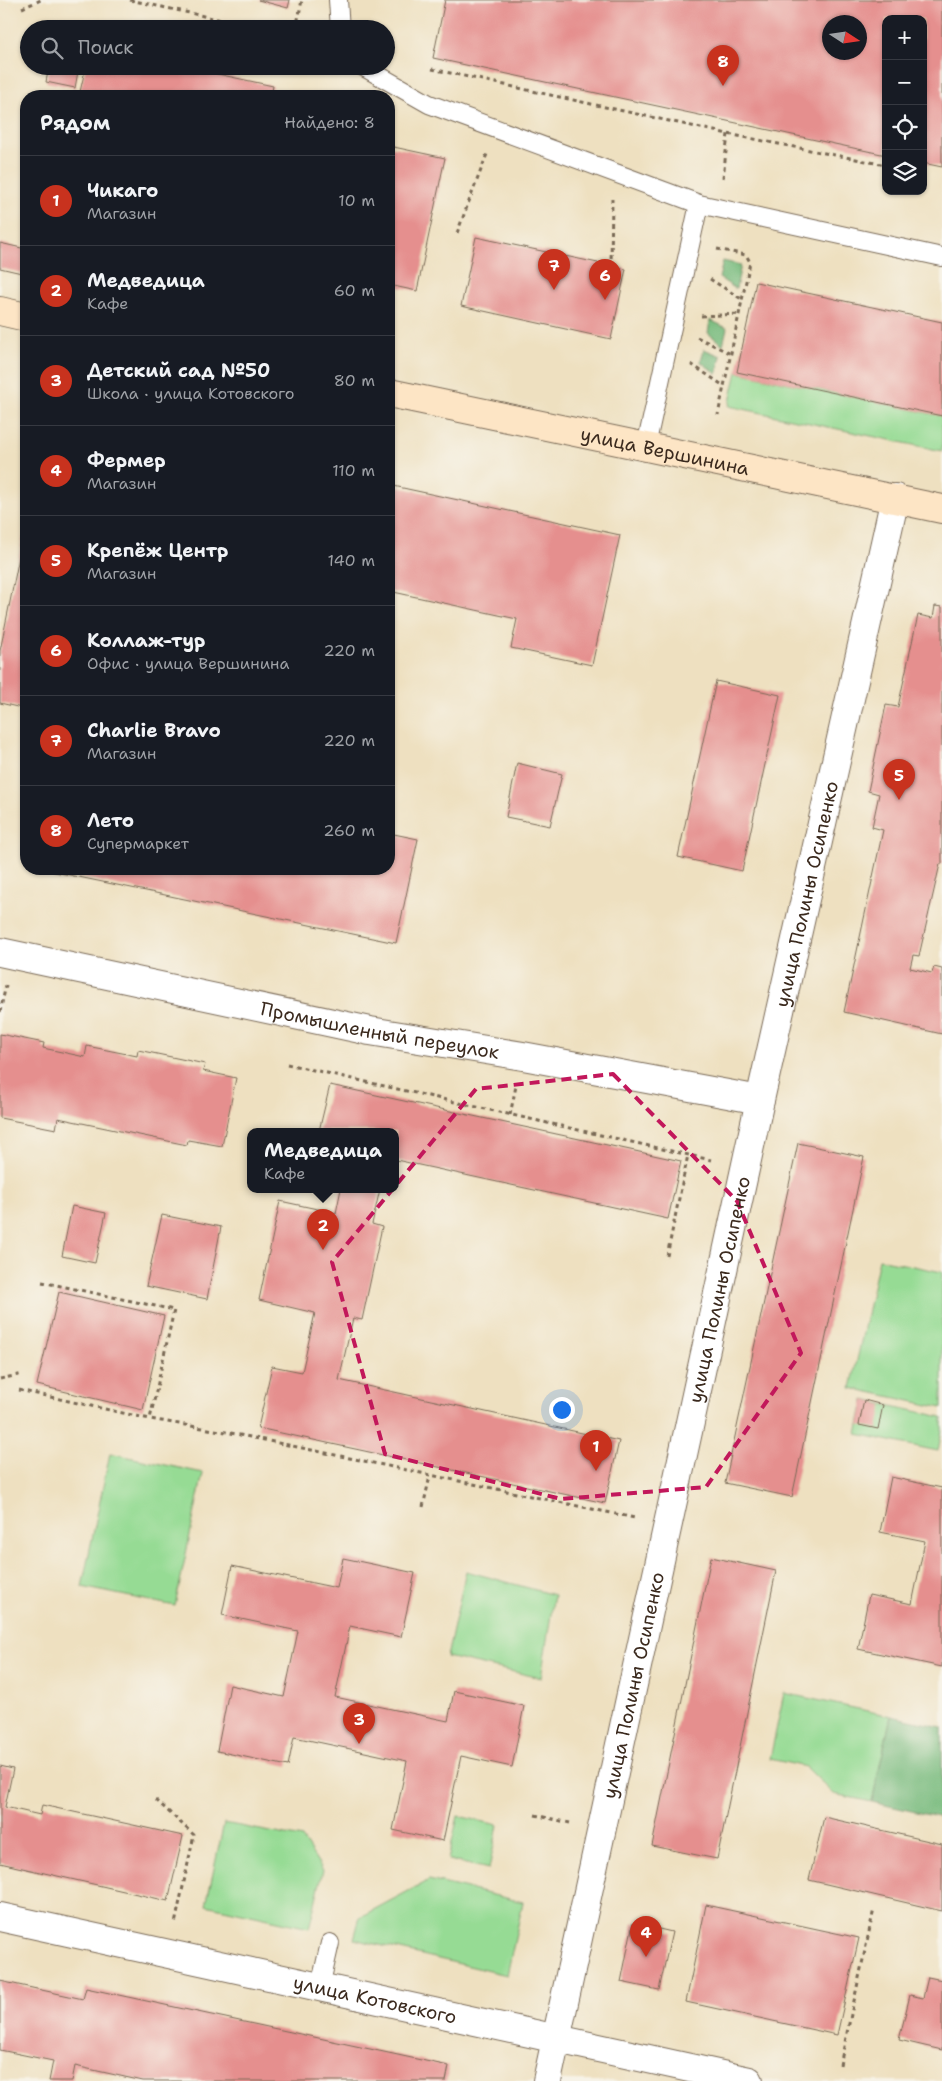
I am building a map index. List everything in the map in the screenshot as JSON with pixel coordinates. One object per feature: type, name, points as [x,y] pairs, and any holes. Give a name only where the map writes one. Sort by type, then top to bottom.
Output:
[{"type":"street","points":[[0,311],[20,316]]},
{"type":"street","name":"улица Вершинина","points":[[395,394],[942,509]]},
{"type":"street","name":"улица Полины Осипенко","points":[[547,2081],[760,1100],[894,498]]},
{"type":"street","name":"Промышленный переулок","points":[[0,952],[370,1031],[523,1056],[760,1100]]},
{"type":"street","name":"улица Котовского","points":[[0,1917],[750,2081]]},
{"type":"lane","points":[[338,0],[339,20]]},
{"type":"lane","points":[[378,75],[429,104],[699,204],[942,257]]},
{"type":"lane","points":[[646,446],[699,204]]},
{"type":"lane","points":[[320,1987],[330,1943]]},
{"type":"path","points":[[22,8],[42,0]]},
{"type":"path","points":[[130,0],[222,20]]},
{"type":"path","points":[[298,20],[302,0]]},
{"type":"path","points":[[432,70],[728,134],[882,164]]},
{"type":"path","points":[[723,178],[728,134]]},
{"type":"path","points":[[457,233],[484,161]]},
{"type":"path","points":[[610,266],[613,172]]},
{"type":"path","points":[[716,248],[743,254],[750,259],[718,415]]},
{"type":"path","points":[[710,280],[743,300]]},
{"type":"path","points":[[701,316],[740,314]]},
{"type":"path","points":[[697,337],[731,354]]},
{"type":"path","points":[[691,364],[724,386]]},
{"type":"path","points":[[286,1064],[711,1160]]},
{"type":"path","points":[[667,1256],[688,1155]]},
{"type":"path","points":[[42,1282],[174,1310],[150,1419]]},
{"type":"path","points":[[0,1379],[23,1374]]},
{"type":"path","points":[[19,1390],[150,1419],[226,1432],[635,1518]]},
{"type":"path","points":[[423,1508],[430,1476]]},
{"type":"path","points":[[156,1800],[194,1835],[168,1954]]},
{"type":"path","points":[[535,1815],[570,1823]]},
{"type":"path","points":[[840,2065],[874,1909]]},
{"type":"highlighted area","points":[[613,1074],[737,1201],[801,1353],[706,1487],[561,1499],[385,1454],[332,1262],[476,1089]]},
{"type":"green space","points":[[723,261],[741,265],[736,289],[719,278]]},
{"type":"green space","points":[[710,320],[727,328],[723,345],[708,333]]},
{"type":"green space","points":[[704,349],[721,356],[717,374],[701,362]]},
{"type":"green space","points":[[737,372],[942,416],[942,451],[729,406]]},
{"type":"green space","points":[[879,1259],[942,1272],[942,1408],[851,1388]]},
{"type":"green space","points":[[864,1400],[942,1417],[942,1430],[938,1451],[857,1434]]},
{"type":"green space","points":[[110,1453],[203,1473],[175,1606],[82,1587]]},
{"type":"green space","points":[[466,1571],[554,1595],[541,1678],[447,1657]]},
{"type":"green space","points":[[784,1693],[891,1716],[872,1802],[834,1794],[806,1767],[770,1759]]},
{"type":"green space","points":[[891,1716],[942,1727],[942,1818],[872,1802]]},
{"type":"green space","points":[[458,1816],[498,1825],[489,1869],[448,1860]]},
{"type":"green space","points":[[224,1823],[302,1838],[323,1870],[309,1928],[206,1905]]},
{"type":"green space","points":[[429,1880],[523,1902],[507,1975],[354,1939],[360,1917]]},
{"type":"building","points":[[258,0],[290,0],[288,8]]},
{"type":"building","points":[[445,0],[942,0],[942,167],[927,164],[927,15],[882,15],[882,154],[433,58]]},
{"type":"building","points":[[47,75],[77,75],[75,88],[46,82]]},
{"type":"building","points":[[84,75],[222,75],[273,86],[272,90],[80,90]]},
{"type":"building","points":[[395,147],[445,158],[417,291],[395,286]]},
{"type":"building","points":[[476,237],[626,269],[611,339],[461,306]]},
{"type":"building","points":[[0,243],[20,248],[20,273],[0,268]]},
{"type":"building","points":[[756,282],[942,322],[942,416],[737,372]]},
{"type":"building","points":[[395,486],[620,535],[592,665],[511,648],[517,619],[395,592]]},
{"type":"building","points":[[20,553],[20,708],[0,703],[0,651]]},
{"type":"building","points":[[935,606],[942,607],[942,864],[940,864],[919,956],[913,955],[910,968],[932,973],[934,967],[942,969],[942,1034],[844,1012],[883,830],[872,827],[879,794],[868,791],[886,705],[898,707],[918,615],[933,618]]},
{"type":"building","points":[[716,681],[780,695],[742,871],[678,857]]},
{"type":"building","points":[[517,763],[562,774],[550,826],[506,817]]},
{"type":"building","points":[[395,834],[418,839],[396,943],[69,875],[395,875]]},
{"type":"building","points":[[0,1034],[44,1043],[43,1048],[85,1057],[87,1046],[137,1056],[138,1050],[205,1064],[203,1071],[236,1078],[222,1146],[188,1140],[187,1145],[58,1118],[56,1129],[0,1118]]},
{"type":"building","points":[[330,1085],[681,1161],[668,1219],[399,1161],[399,1128],[320,1128]]},
{"type":"building","points":[[798,1143],[864,1157],[792,1497],[725,1483]]},
{"type":"building","points":[[340,1193],[379,1193],[372,1224],[382,1227],[362,1320],[353,1318],[339,1380],[619,1441],[605,1503],[258,1428],[272,1366],[302,1372],[315,1313],[259,1300],[280,1201],[336,1213]]},
{"type":"building","points":[[72,1206],[106,1213],[95,1263],[62,1256]]},
{"type":"building","points":[[162,1215],[221,1227],[207,1299],[146,1286]]},
{"type":"building","points":[[59,1292],[164,1316],[143,1410],[37,1385]]},
{"type":"building","points":[[864,1400],[883,1405],[878,1429],[859,1425]]},
{"type":"building","points":[[891,1477],[942,1488],[942,1667],[858,1649],[869,1595],[912,1604],[925,1541],[880,1532]]},
{"type":"building","points":[[711,1557],[776,1571],[717,1859],[652,1846]]},
{"type":"building","points":[[343,1558],[415,1573],[401,1637],[350,1626],[335,1697],[448,1721],[454,1691],[524,1706],[512,1767],[461,1756],[443,1841],[393,1830],[407,1761],[294,1737],[288,1766],[217,1751],[230,1685],[284,1697],[298,1631],[222,1615],[232,1566],[337,1588]]},
{"type":"building","points":[[0,1766],[13,1769],[5,1807],[40,1815],[42,1805],[183,1836],[168,1901],[0,1863]]},
{"type":"building","points":[[824,1817],[942,1844],[942,1911],[809,1880]]},
{"type":"building","points":[[706,1905],[859,1938],[837,2035],[686,2002]]},
{"type":"building","points":[[633,1923],[672,1932],[659,1990],[621,1982]]},
{"type":"building","points":[[928,1977],[942,1980],[942,2050],[899,2040],[910,1995],[923,1998]]},
{"type":"building","points":[[0,1981],[83,1999],[86,1988],[449,2066],[446,2081],[143,2081],[75,2066],[72,2081],[49,2081],[53,2061],[0,2050]]},
{"type":"place","name":"Лето","points":[[723,86]]},
{"type":"place","name":"Charlie Bravo","points":[[554,290]]},
{"type":"place","name":"Коллаж-тур","points":[[605,300]]},
{"type":"place","name":"Крепёж Центр","points":[[899,800]]},
{"type":"place","name":"Медведица","points":[[323,1250]]},
{"type":"place","name":"Чикаго","points":[[596,1471]]},
{"type":"place","name":"Детский сад №50","points":[[359,1744]]},
{"type":"place","name":"Фермер","points":[[646,1957]]}]
